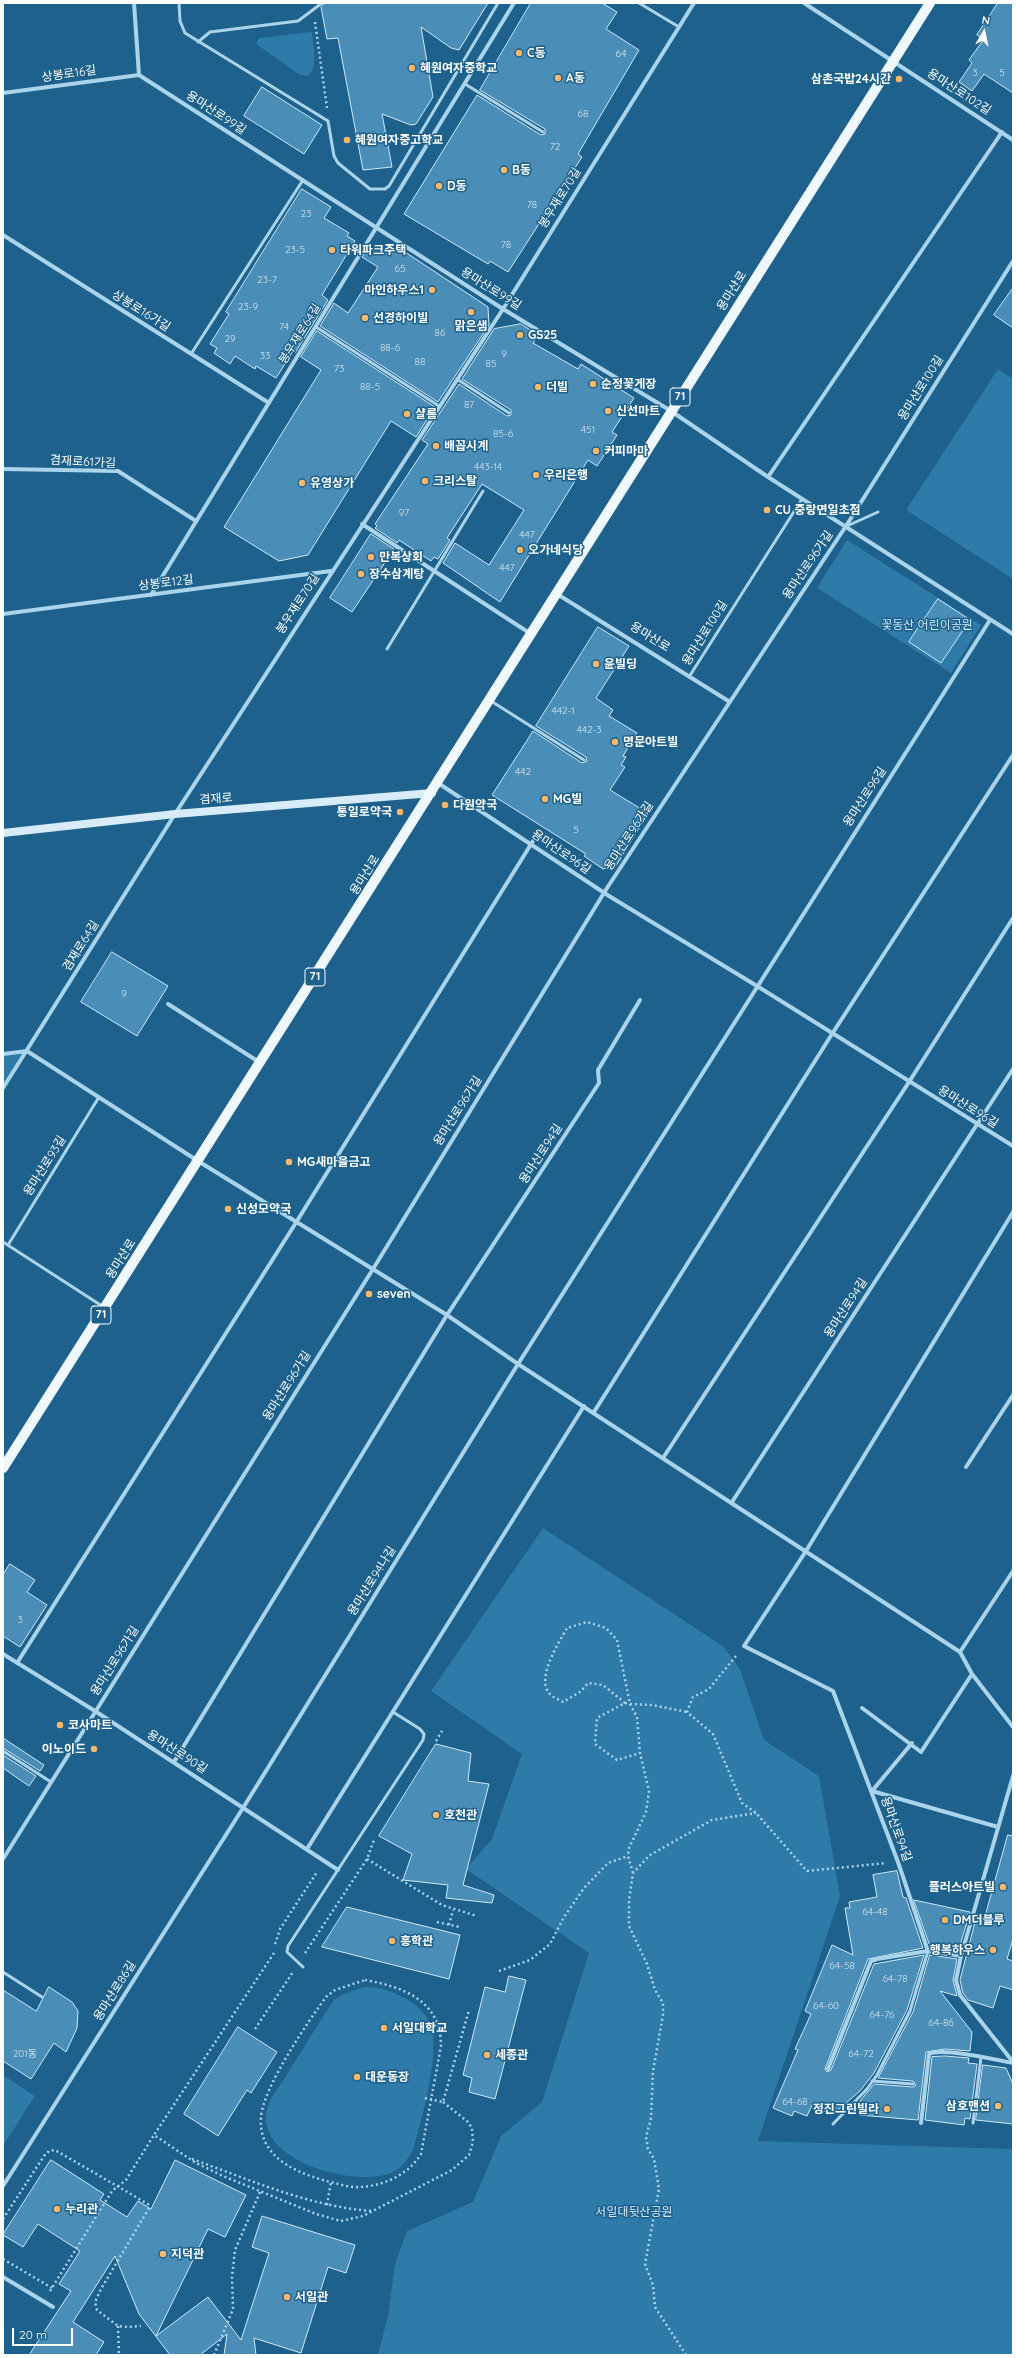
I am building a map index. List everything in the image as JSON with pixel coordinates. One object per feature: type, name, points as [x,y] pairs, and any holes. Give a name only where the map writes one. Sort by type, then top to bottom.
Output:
[{"type":"main road","name":"용마산로","points":[[3,1468],[432,793],[671,411],[930,3]]},
{"type":"main road","name":"겸재로","points":[[3,833],[175,814],[432,793]]},
{"type":"street","points":[[134,3],[138,75]]},
{"type":"street","name":"봉우재로64길","points":[[151,595],[378,228],[514,3]]},
{"type":"street","name":"봉우재로70길","points":[[175,814],[331,571],[503,309],[694,3]]},
{"type":"street","name":"용마산로102길","points":[[804,3],[1013,140]]},
{"type":"street","name":"상봉로16길","points":[[3,93],[138,75]]},
{"type":"street","name":"용마산로99길","points":[[138,75],[503,309],[671,411]]},
{"type":"street","points":[[768,477],[1002,132]]},
{"type":"street","name":"상봉로16가길","points":[[3,235],[269,403]]},
{"type":"street","name":"용마산로100길","points":[[846,526],[1013,261]]},
{"type":"street","points":[[671,411],[768,477],[1013,634]]},
{"type":"street","name":"겸재로61가길","points":[[3,469],[118,472],[196,521]]},
{"type":"street","points":[[362,524],[531,634]]},
{"type":"street","name":"용마산로96가길","points":[[3,1859],[373,1269],[604,893],[846,526]]},
{"type":"street","name":"상봉로12길","points":[[3,614],[331,571]]},
{"type":"street","name":"용마산로","points":[[557,593],[730,702]]},
{"type":"street","name":"용마산로96길","points":[[757,986],[990,620]]},
{"type":"street","points":[[594,1412],[832,1034],[1013,755]]},
{"type":"street","name":"용마산로96길","points":[[438,783],[532,843],[604,893],[757,986],[1013,1146]]},
{"type":"street","name":"겸재로64길","points":[[3,1088],[175,814]]},
{"type":"street","points":[[17,1663],[297,1221],[532,843]]},
{"type":"street","points":[[663,1458],[910,1082],[1013,918]]},
{"type":"street","points":[[518,1364],[757,986]]},
{"type":"street","name":"용마산로94길","points":[[174,1762],[447,1316],[599,1083],[598,1070],[640,1000]]},
{"type":"street","points":[[168,1004],[260,1063]]},
{"type":"street","points":[[3,1054],[27,1051],[198,1161],[297,1221],[447,1316],[518,1364],[594,1412],[960,1652],[972,1674],[1013,1727]]},
{"type":"street","name":"용마산로94길","points":[[732,1502],[1013,1069]]},
{"type":"street","points":[[912,1743],[872,1791],[833,1691],[744,1646],[806,1551],[1013,1212]]},
{"type":"street","name":"용마산로94나길","points":[[243,1808],[518,1364]]},
{"type":"street","points":[[966,1467],[1013,1395]]},
{"type":"street","points":[[306,1849],[584,1406]]},
{"type":"street","points":[[960,1652],[1013,1571]]},
{"type":"street","name":"용마산로90길","points":[[3,1654],[95,1711],[338,1870]]},
{"type":"street","points":[[862,1708],[912,1743],[921,1752],[972,1674]]},
{"type":"street","points":[[1013,1776],[961,1956],[956,1980],[960,1995],[1013,2062]]},
{"type":"street","name":"용마산로94길","points":[[872,1791],[998,1827]]},
{"type":"street","name":"용마산로94길","points":[[872,1791],[928,1951]]},
{"type":"street","name":"용마산로86길","points":[[3,2186],[243,1808]]},
{"type":"street","points":[[828,2069],[871,1961],[876,1958],[928,1951],[961,1956]]},
{"type":"street","points":[[921,2123],[929,2054],[934,2052],[1013,2062]]},
{"type":"street","points":[[3,2277],[53,2307]]},
{"type":"lane","points":[[179,3],[182,28],[185,33],[322,117],[330,124],[333,154],[336,160],[370,189],[385,189],[498,3]]},
{"type":"lane","points":[[198,42],[210,32],[298,21],[322,3]]},
{"type":"lane","points":[[639,3],[679,27]]},
{"type":"lane","points":[[465,84],[543,132]]},
{"type":"lane","points":[[191,354],[304,180]]},
{"type":"lane","points":[[316,327],[439,406]]},
{"type":"lane","points":[[457,378],[509,413]]},
{"type":"lane","points":[[387,649],[483,491]]},
{"type":"lane","name":"용마산로100길","points":[[689,677],[802,499]]},
{"type":"lane","points":[[846,526],[878,512]]},
{"type":"lane","points":[[490,700],[584,760]]},
{"type":"lane","name":"용마산로93길","points":[[8,1245],[99,1097]]},
{"type":"lane","points":[[3,1242],[105,1308]]},
{"type":"lane","points":[[303,1967],[290,1958],[287,1952],[288,1946],[423,1740],[424,1734],[420,1729],[393,1712]]},
{"type":"lane","points":[[3,1751],[51,1782]]},
{"type":"lane","points":[[833,2124],[872,2082],[910,2011],[928,1951]]},
{"type":"lane","points":[[3,1972],[42,1997]]},
{"type":"lane","points":[[973,2123],[981,2057]]},
{"type":"lane","points":[[872,2082],[913,2084]]},
{"type":"path","points":[[308,13],[316,23],[327,101],[326,111],[322,117]]},
{"type":"path","points":[[625,1704],[604,1685],[588,1683],[580,1692],[563,1702],[551,1696],[546,1686],[545,1674],[549,1660],[567,1628],[587,1622],[606,1628],[617,1640],[630,1704],[637,1718],[640,1753],[649,1791],[646,1812],[635,1832],[628,1856],[633,1873],[629,1900],[628,1926],[647,1964],[655,1990],[663,2003],[663,2015],[653,2071],[651,2118],[646,2137],[648,2149],[654,2158],[659,2189],[645,2264],[652,2281],[655,2307],[686,2355]]},
{"type":"path","points":[[687,1712],[693,1697],[709,1689],[744,1646]]},
{"type":"path","points":[[640,1753],[617,1760],[595,1744],[597,1718],[625,1704],[652,1705],[687,1712],[713,1734],[742,1803],[756,1813],[807,1871],[898,1862]]},
{"type":"path","points":[[633,1873],[650,1855],[712,1820],[756,1813]]},
{"type":"path","points":[[499,1971],[530,1960],[550,1944],[564,1917],[584,1888],[608,1863],[628,1856]]},
{"type":"path","points":[[304,1955],[367,1858],[453,1910],[477,1916]]},
{"type":"path","points":[[44,2302],[112,2191],[126,2180],[154,2134],[273,1956],[276,1937],[280,1929],[317,1872]]},
{"type":"path","points":[[449,1925],[453,1910]]},
{"type":"path","points":[[437,1922],[460,1927]]},
{"type":"path","points":[[255,2029],[294,1970]]},
{"type":"path","points":[[365,1980],[401,1989],[426,2004],[435,2016],[441,2035],[441,2046],[431,2099],[421,2154],[414,2165],[404,2173],[379,2183],[358,2187],[331,2182],[299,2173],[281,2161],[266,2144],[261,2131],[261,2117],[266,2094],[326,1997],[335,1990],[365,1980]]},
{"type":"path","points":[[443,2102],[468,2010]]},
{"type":"path","points":[[154,2134],[187,2157],[223,2176],[330,2219],[351,2220],[374,2211],[452,2170],[469,2155],[474,2142],[472,2128],[468,2122],[443,2102],[426,2098]]},
{"type":"path","points":[[3,2219],[49,2151],[60,2152],[150,2206],[95,2302],[97,2310],[118,2326],[127,2328],[141,2326]]},
{"type":"path","points":[[187,2157],[327,2205],[344,2209],[374,2211]]},
{"type":"path","points":[[327,2205],[331,2182]]},
{"type":"path","points":[[214,2355],[233,2309],[232,2277],[235,2250],[260,2192]]},
{"type":"path","points":[[3,2259],[52,2288]]},
{"type":"path","points":[[118,2326],[119,2355]]},
{"type":"green space","points":[[312,32],[314,62],[308,76],[300,75],[256,44],[259,38]]},
{"type":"green space","points":[[998,369],[1013,379],[1013,579],[906,510]]},
{"type":"green space","name":"꽃동산 어린이공원","points":[[847,540],[981,625],[951,673],[817,588]]},
{"type":"green space","points":[[23,1053],[3,1085],[3,1055]]},
{"type":"green space","name":"서일대뒷산공원","points":[[543,1528],[724,1647],[740,1669],[764,1740],[819,1776],[840,1896],[758,2141],[1013,2149],[1013,2355],[378,2355],[388,2316],[395,2264],[407,2231],[473,2202],[501,2136],[542,2102],[589,1953],[466,1869],[492,1839],[522,1754],[431,1691]]},
{"type":"green space","name":"대운동장","points":[[364,1987],[379,1988],[388,1991],[414,2004],[424,2013],[429,2021],[433,2033],[434,2048],[429,2084],[421,2122],[413,2150],[407,2160],[402,2166],[393,2172],[376,2176],[356,2177],[334,2173],[312,2166],[292,2157],[276,2144],[267,2128],[267,2110],[276,2090],[334,2000],[341,1995]]},
{"type":"green space","points":[[3,2075],[35,2096],[3,2146]]},
{"type":"building","name":"혜원여자중학교","points":[[325,3],[488,3],[459,50],[451,48],[421,27],[433,97],[416,124],[411,125],[382,114],[392,167],[363,170],[338,38],[327,39],[321,7]]},
{"type":"building","points":[[531,3],[602,3],[617,12],[606,29],[639,50],[578,154],[582,157],[508,272],[490,261],[488,264],[404,214],[477,95],[541,135],[545,134],[545,129],[480,90]]},
{"type":"building","points":[[998,3],[1013,3],[1013,93],[984,74],[972,91],[959,82],[972,63],[969,60],[984,39],[977,35]]},
{"type":"building","points":[[262,87],[322,125],[304,154],[244,116]]},
{"type":"building","points":[[302,189],[331,207],[324,218],[349,233],[347,236],[355,241],[322,295],[328,300],[295,353],[293,351],[276,378],[256,366],[255,369],[235,356],[230,364],[214,353],[217,348],[210,344],[229,314],[226,312]]},
{"type":"building","points":[[393,244],[488,307],[489,325],[438,402],[320,326],[334,303],[348,313],[378,267],[362,257],[366,250]]},
{"type":"building","points":[[1013,288],[1013,328],[994,315]]},
{"type":"building","points":[[521,324],[538,335],[533,343],[578,369],[581,364],[634,398],[612,432],[617,435],[597,466],[588,460],[500,602],[443,563],[455,543],[489,565],[524,510],[482,484],[447,538],[450,540],[438,559],[434,557],[431,561],[399,540],[397,543],[375,528],[377,526],[375,524],[428,444],[422,440],[459,384],[507,416],[511,415],[511,410],[462,379],[494,329]]},
{"type":"building","name":"유영상가","points":[[317,331],[435,407],[416,437],[391,421],[308,555],[279,561],[224,527],[321,370],[301,357]]},
{"type":"building","points":[[371,534],[394,549],[352,612],[330,598]]},
{"type":"building","points":[[938,599],[970,620],[941,663],[909,642]]},
{"type":"building","points":[[598,627],[629,646],[596,698],[613,710],[609,716],[637,733],[623,756],[626,757],[621,765],[625,767],[610,790],[648,813],[616,866],[603,869],[584,856],[586,854],[492,795],[533,731],[582,763],[587,761],[586,757],[536,726]]},
{"type":"building","points":[[112,952],[168,986],[137,1036],[81,1002]]},
{"type":"building","points":[[10,1564],[35,1580],[27,1592],[47,1605],[20,1647],[3,1636],[3,1575]]},
{"type":"building","points":[[3,1738],[44,1765],[40,1771],[3,1748]]},
{"type":"building","name":"호천관","points":[[436,1744],[471,1753],[468,1781],[489,1784],[463,1885],[494,1895],[492,1903],[446,1898],[448,1885],[403,1880],[412,1854],[379,1836]]},
{"type":"building","points":[[3,1755],[36,1776],[29,1786],[3,1768]]},
{"type":"building","points":[[1008,1835],[1013,1836],[1013,1939],[1007,1959],[1013,1961],[1013,1990],[1000,1986],[993,2008],[968,2000],[963,1993],[960,1980],[977,1914],[985,1915]]},
{"type":"building","points":[[897,1871],[903,1897],[906,1898],[923,1948],[868,1959],[825,2069],[827,2072],[831,2070],[874,1964],[924,1955],[907,2010],[874,2073],[860,2091],[832,2115],[812,2105],[807,2116],[794,2111],[792,2116],[773,2108],[798,2050],[795,2049],[811,2014],[805,2011],[832,1945],[853,1955],[845,1908],[850,1908],[849,1902],[877,1897],[873,1875]]},
{"type":"building","name":"DM더블루","points":[[914,1900],[970,1912],[958,1952],[931,1948]]},
{"type":"building","name":"흥학관","points":[[347,1907],[460,1935],[449,1979],[322,1947]]},
{"type":"building","points":[[930,1955],[957,1959],[953,1980],[957,1996],[940,1991],[972,2032],[970,2051],[945,2049],[926,2052],[918,2120],[859,2115],[860,2101],[874,2084],[913,2087],[916,2085],[913,2081],[878,2078],[913,2012]]},
{"type":"building","name":"세종관","points":[[509,1976],[526,1980],[495,2099],[469,2092],[472,2078],[463,2075],[485,1987],[505,1992]]},
{"type":"building","points":[[49,1987],[72,2002],[78,2011],[77,2028],[66,2052],[54,2043],[31,2079],[3,2061],[3,1990],[36,2011]]},
{"type":"building","points":[[238,2027],[277,2052],[251,2093],[247,2090],[218,2136],[184,2114]]},
{"type":"building","points":[[945,2056],[969,2058],[968,2063],[977,2064],[970,2119],[965,2118],[964,2125],[925,2120],[932,2057]]},
{"type":"building","name":"삼호맨션","points":[[983,2065],[1006,2068],[1013,2084],[1013,2124],[976,2120]]},
{"type":"building","points":[[51,2160],[104,2194],[100,2200],[127,2217],[138,2201],[151,2209],[175,2160],[246,2195],[225,2237],[208,2229],[156,2336],[208,2297],[241,2340],[269,2253],[252,2247],[262,2216],[355,2245],[346,2273],[328,2267],[301,2353],[254,2338],[256,2355],[224,2355],[227,2334],[200,2355],[170,2355],[139,2314],[115,2256],[73,2322],[104,2342],[96,2355],[29,2355],[71,2291],[59,2284],[80,2251],[38,2224],[23,2247],[3,2235]]},
{"type":"place","name":"C동","points":[[519,53]]},
{"type":"place","name":"혜원여자중학교","points":[[412,68]]},
{"type":"place","name":"A동","points":[[558,78]]},
{"type":"place","name":"삼촌국밥24시간","points":[[899,79]]},
{"type":"place","name":"혜원여자중고학교","points":[[347,140]]},
{"type":"place","name":"B동","points":[[504,170]]},
{"type":"place","name":"D동","points":[[439,186]]},
{"type":"place","name":"타워파크주택","points":[[332,250]]},
{"type":"place","name":"마인하우스1","points":[[432,290]]},
{"type":"place","name":"맑은샘","points":[[471,312]]},
{"type":"place","name":"선경하이빌","points":[[365,318]]},
{"type":"place","name":"GS25","points":[[520,335]]},
{"type":"place","name":"순정꽃게장","points":[[593,384]]},
{"type":"place","name":"더빌","points":[[538,387]]},
{"type":"place","name":"신선마트","points":[[608,411]]},
{"type":"place","name":"샬롬","points":[[407,414]]},
{"type":"place","name":"배꼽시계","points":[[436,446]]},
{"type":"place","name":"커피마마","points":[[596,451]]},
{"type":"place","name":"우리은행","points":[[536,475]]},
{"type":"place","name":"크리스탈","points":[[425,481]]},
{"type":"place","name":"유영상가","points":[[302,483]]},
{"type":"place","name":"CU 중랑면일초점","points":[[767,510]]},
{"type":"place","name":"오가네식당","points":[[520,550]]},
{"type":"place","name":"만복상회","points":[[371,557]]},
{"type":"place","name":"장수삼계탕","points":[[361,574]]},
{"type":"place","name":"윤빌딩","points":[[596,664]]},
{"type":"place","name":"명문아트빌","points":[[615,742]]},
{"type":"place","name":"MG빌","points":[[545,799]]},
{"type":"place","name":"다원약국","points":[[445,805]]},
{"type":"place","name":"통일로약국","points":[[400,812]]},
{"type":"place","name":"MG새마을금고","points":[[289,1162]]},
{"type":"place","name":"신성모약국","points":[[228,1209]]},
{"type":"place","name":"seven","points":[[369,1294]]},
{"type":"place","name":"코사마트","points":[[60,1725]]},
{"type":"place","name":"이노이드","points":[[94,1749]]},
{"type":"place","name":"호천관","points":[[436,1815]]},
{"type":"place","name":"플러스아트빌","points":[[1003,1887]]},
{"type":"place","name":"DM더블루","points":[[945,1920]]},
{"type":"place","name":"흥학관","points":[[392,1941]]},
{"type":"place","name":"행복하우스","points":[[993,1950]]},
{"type":"place","name":"서일대학교","points":[[384,2028]]},
{"type":"place","name":"세종관","points":[[487,2055]]},
{"type":"place","name":"대운동장","points":[[357,2077]]},
{"type":"place","name":"삼호맨션","points":[[998,2106]]},
{"type":"place","name":"정진그린빌라","points":[[887,2109]]},
{"type":"place","name":"누리관","points":[[57,2209]]},
{"type":"place","name":"지덕관","points":[[163,2254]]},
{"type":"place","name":"서일관","points":[[287,2297]]}]
